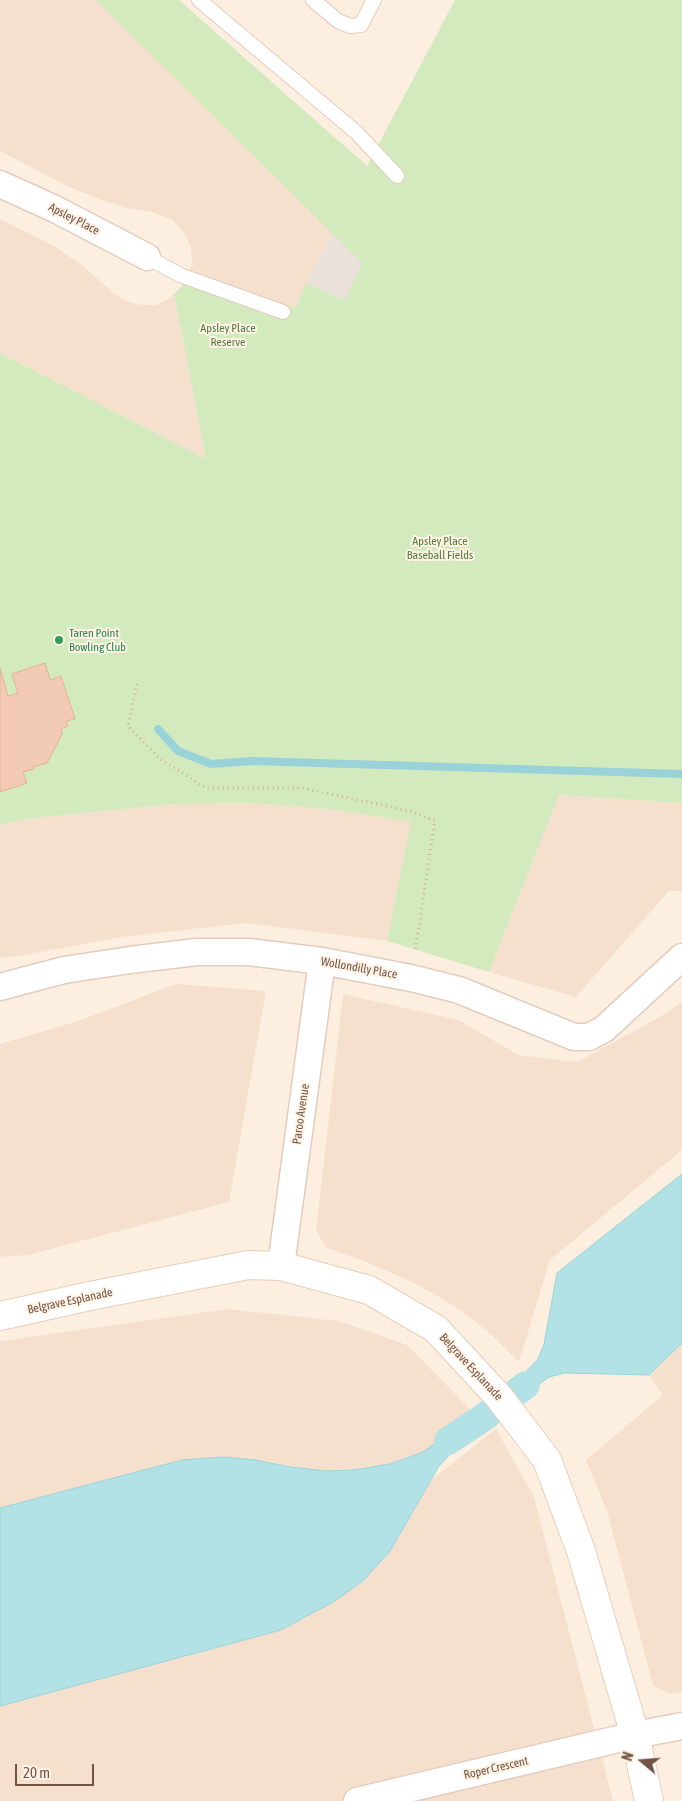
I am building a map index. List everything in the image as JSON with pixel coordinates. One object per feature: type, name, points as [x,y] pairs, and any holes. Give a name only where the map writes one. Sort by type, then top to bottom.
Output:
[{"type":"street","name":"Apsley Place","points":[[0,184],[55,209],[147,257]]},
{"type":"street","name":"Wollondilly Place","points":[[0,987],[64,970],[196,952],[249,952],[322,961],[411,978],[459,990],[574,1037],[589,1036],[604,1029],[682,957]]},
{"type":"street","name":"Paroo Avenue","points":[[281,1266],[322,961]]},
{"type":"street","name":"Belgrave Esplanade","points":[[0,1316],[248,1265],[281,1266],[369,1290],[436,1329],[504,1403],[547,1460],[580,1552],[635,1735],[649,1801]]},
{"type":"street","name":"Roper Crescent","points":[[357,1801],[635,1735],[682,1726]]},
{"type":"lane","points":[[199,0],[357,133],[397,176]]},
{"type":"lane","points":[[312,0],[338,21],[350,26],[360,25],[374,0]]},
{"type":"lane","points":[[147,257],[180,275],[283,312]]},
{"type":"path","points":[[137,684],[128,726],[159,758],[206,788],[302,788],[414,812],[435,821],[411,978]]},
{"type":"shaded area","points":[[0,0],[96,0],[332,233],[295,308],[188,274],[192,262],[191,247],[183,231],[171,219],[98,199],[69,187],[0,151]]},
{"type":"shaded area","points":[[0,219],[54,246],[83,266],[117,296],[129,302],[155,305],[167,300],[174,294],[206,459],[0,353]]},
{"type":"shaded area","points":[[332,233],[362,263],[344,302],[307,283]]},
{"type":"shaded area","points":[[559,795],[682,803],[682,891],[669,891],[576,997],[489,972]]},
{"type":"shaded area","points":[[253,803],[335,810],[412,822],[387,941],[246,923],[122,937],[0,958],[0,825],[24,819],[174,804]]},
{"type":"shaded area","points":[[176,984],[266,991],[229,1202],[28,1255],[0,1257],[0,1044],[78,1021]]},
{"type":"shaded area","points":[[343,994],[459,1020],[518,1055],[577,1062],[658,1018],[682,1002],[682,1150],[550,1260],[519,1362],[493,1336],[463,1312],[414,1283],[364,1261],[327,1248],[316,1231]]},
{"type":"shaded area","points":[[228,1309],[339,1321],[407,1345],[475,1414],[423,1452],[390,1464],[354,1470],[325,1471],[223,1457],[182,1460],[0,1508],[0,1341]]},
{"type":"shaded area","points":[[682,1343],[682,1692],[669,1694],[653,1685],[607,1511],[586,1460],[663,1395],[649,1375]]},
{"type":"shaded area","points":[[496,1429],[534,1497],[613,1801],[0,1801],[0,1706],[281,1630],[335,1601],[364,1580],[390,1551],[431,1480]]},
{"type":"green space","name":"Apsley Place Baseball Fields","points":[[96,0],[179,0],[367,166],[455,0],[682,0],[682,803],[559,795],[489,972],[387,941],[411,822],[335,810],[253,803],[174,804],[24,819],[0,825],[0,353],[206,459],[174,294],[182,286],[188,274],[295,308],[307,283],[344,301],[362,263]]},
{"type":"water","points":[[682,1174],[682,1343],[649,1375],[565,1373],[549,1377],[531,1390],[520,1378],[538,1359],[544,1344],[557,1273]]},
{"type":"water","points":[[475,1414],[486,1426],[450,1454],[439,1466],[390,1551],[364,1580],[335,1601],[281,1630],[0,1706],[0,1508],[182,1460],[223,1457],[325,1471],[354,1470],[390,1464],[423,1452]]},
{"type":"building","points":[[45,663],[50,680],[61,676],[75,719],[66,721],[68,726],[61,729],[62,734],[47,763],[23,772],[27,783],[0,792],[0,668],[8,696],[18,693],[12,674]]},
{"type":"waterway","points":[[158,729],[178,751],[211,764],[252,761],[682,774]]},
{"type":"waterway","points":[[448,1441],[480,1420],[526,1385]]},
{"type":"place","name":"Taren Point Bowling Club","points":[[59,640]]},
{"type":"park label","name":"Apsley Place Reserve","points":[[228,335]]}]
